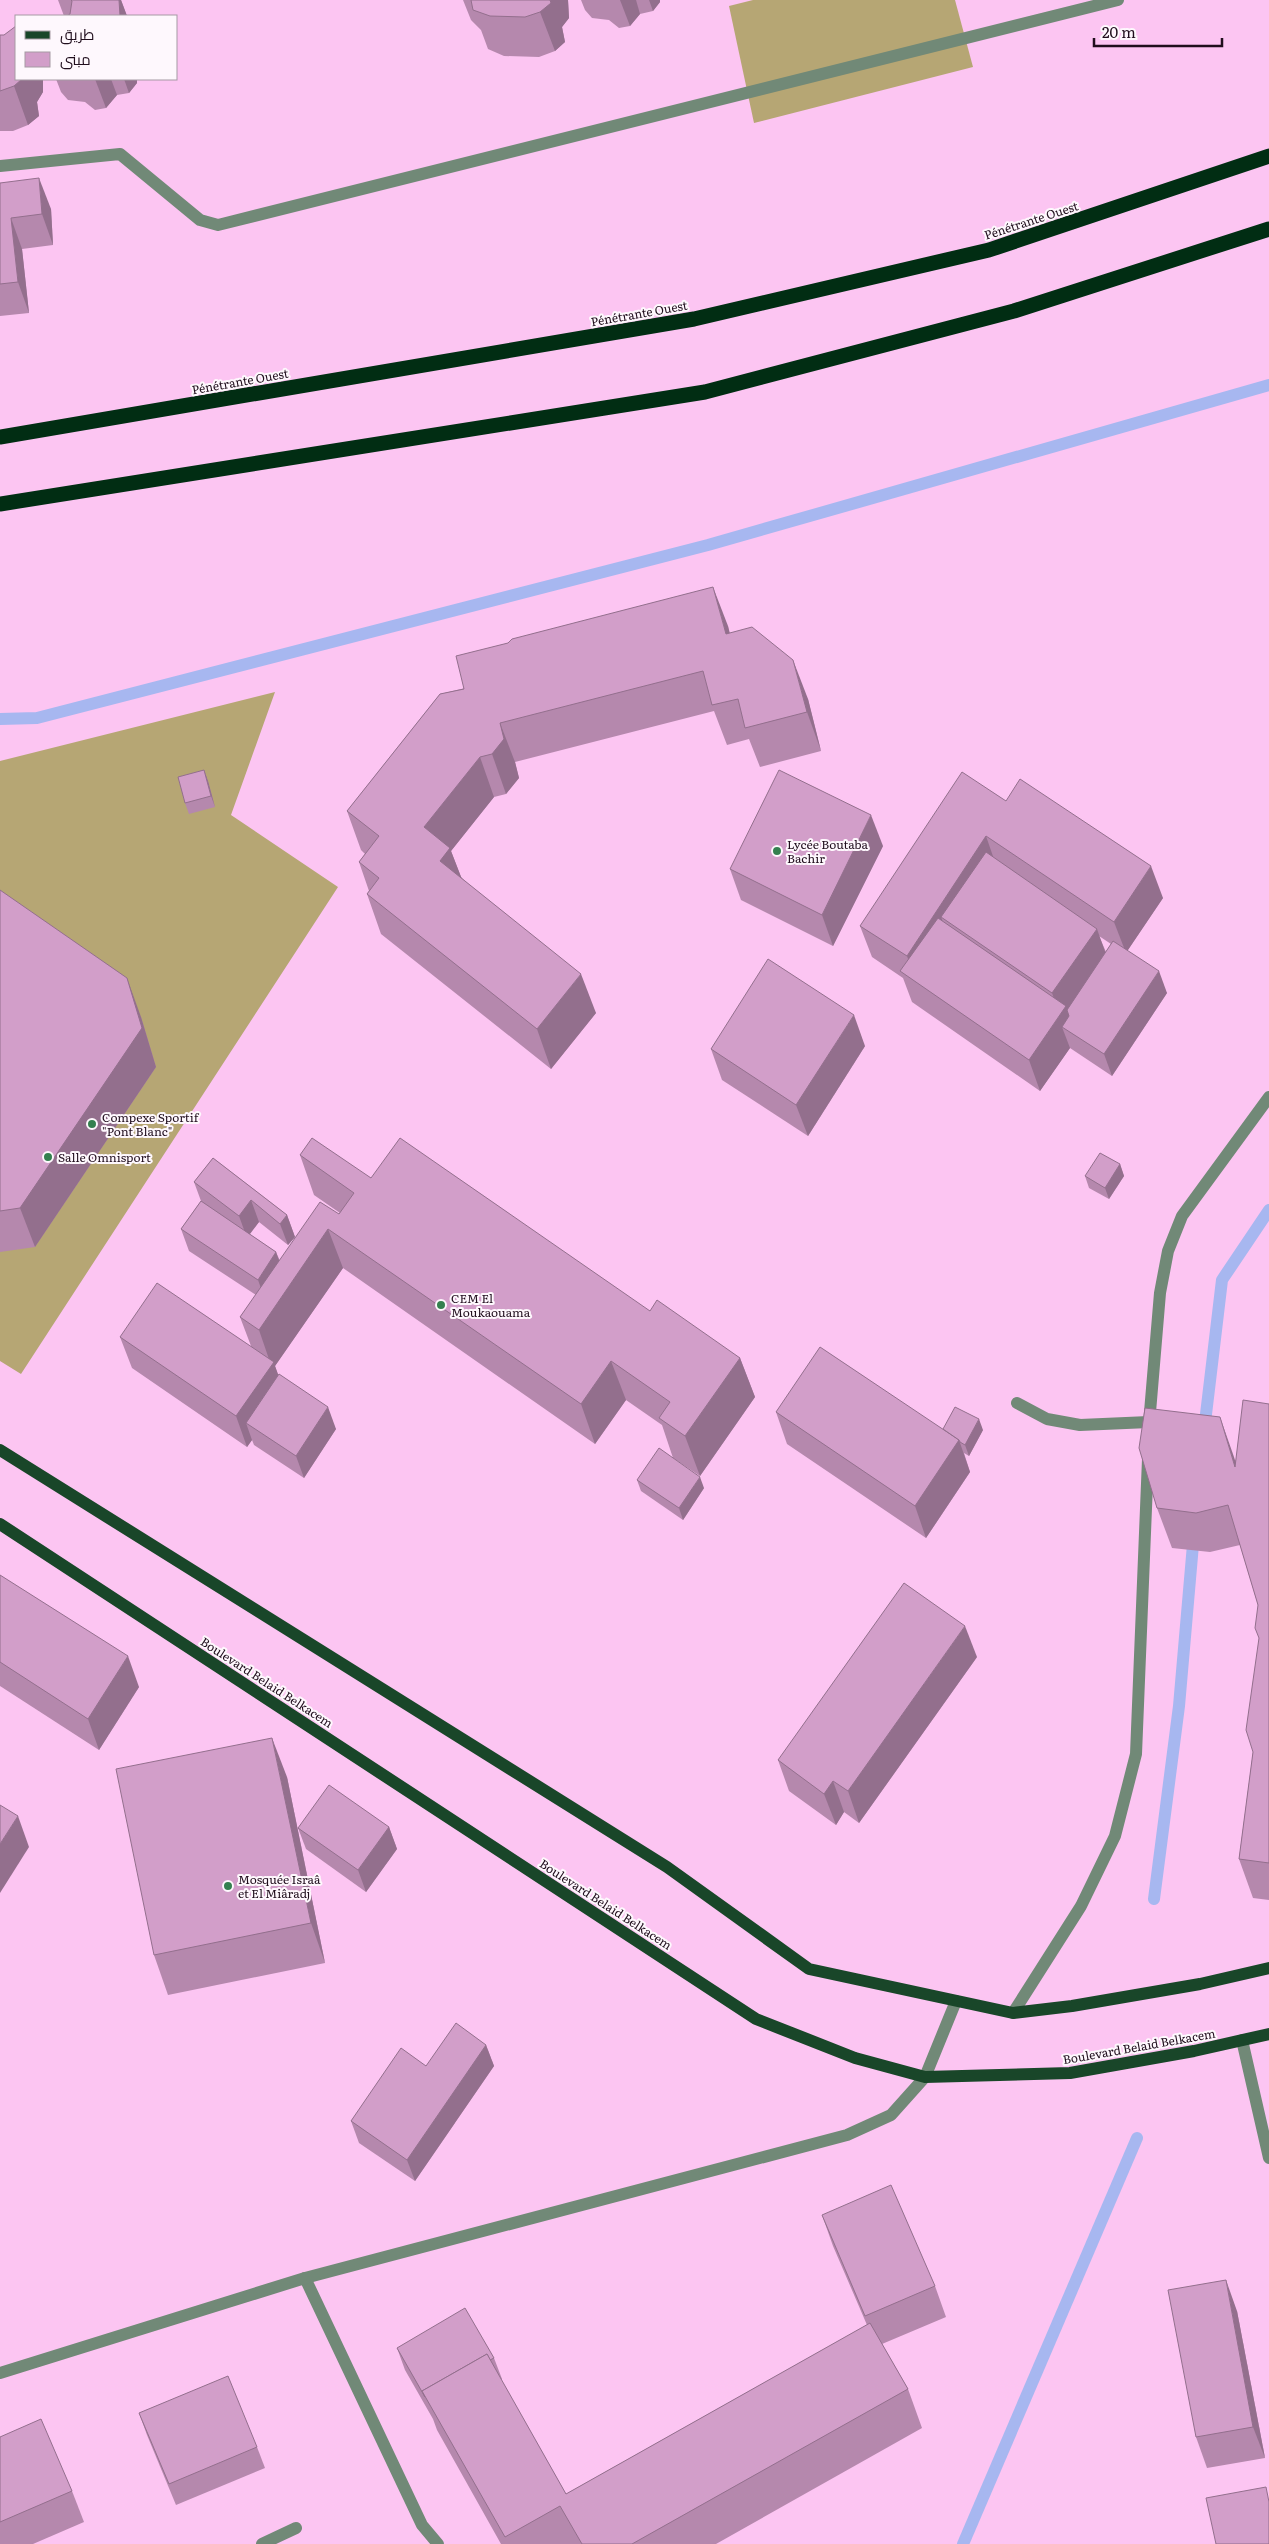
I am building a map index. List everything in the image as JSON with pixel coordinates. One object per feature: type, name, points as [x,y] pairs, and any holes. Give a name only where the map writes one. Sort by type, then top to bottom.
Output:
[{"type":"highway","name":"Pénétrante Ouest","points":[[0,437],[694,319],[989,250],[1269,156]]},
{"type":"highway","points":[[0,504],[705,392],[1014,311],[1269,228]]},
{"type":"main road","points":[[0,1450],[667,1866],[809,1969],[1013,2013],[1072,2006],[1200,1984],[1269,1968]]},
{"type":"main road","name":"Boulevard Belaid Belkacem","points":[[0,1524],[756,2019],[855,2058],[924,2077],[1070,2073],[1194,2051],[1269,2034]]},
{"type":"street","points":[[0,166],[120,154],[200,220],[218,225],[1118,0]]},
{"type":"street","points":[[1013,2013],[1081,1906],[1115,1836],[1136,1754],[1149,1422],[1160,1293],[1168,1251],[1182,1216],[1269,1097]]},
{"type":"street","points":[[1018,1403],[1047,1419],[1080,1425],[1149,1422]]},
{"type":"street","points":[[0,2373],[305,2278],[847,2135],[891,2115],[924,2077],[956,2001]]},
{"type":"street","points":[[1242,2040],[1269,2158]]},
{"type":"street","points":[[305,2278],[422,2526],[438,2544]]},
{"type":"street","points":[[262,2544],[296,2528]]},
{"type":"shaded area","points":[[753,0],[955,0],[973,67],[754,123],[729,6]]},
{"type":"shaded area","name":"Compexe Sportif \"Pont Blanc\"","points":[[275,692],[231,815],[338,887],[21,1374],[0,1361],[0,761]]},
{"type":"building","points":[[119,0],[120,15],[68,15],[72,1]]},
{"type":"building","points":[[471,0],[550,0],[551,3],[540,12],[525,17],[490,16],[473,10]]},
{"type":"building","points":[[15,27],[15,80],[21,80],[14,86],[0,91],[0,35],[4,35]]},
{"type":"building","points":[[39,178],[42,214],[11,218],[18,282],[0,284],[0,183]]},
{"type":"building","points":[[713,587],[726,634],[752,627],[793,660],[807,712],[745,728],[738,699],[712,705],[703,671],[500,723],[504,739],[492,754],[480,757],[424,827],[450,848],[440,861],[581,974],[537,1029],[367,894],[379,878],[359,862],[379,836],[347,811],[440,694],[464,689],[456,656],[508,643],[512,639]]},
{"type":"building","points":[[204,770],[211,796],[185,803],[178,777]]},
{"type":"building","points":[[779,770],[871,815],[822,915],[730,869]]},
{"type":"building","points":[[962,772],[1006,801],[1020,779],[1151,866],[1114,922],[986,836],[907,956],[860,926]]},
{"type":"building","points":[[986,852],[1097,929],[1052,993],[941,917]]},
{"type":"building","name":"Salle Omnisport","points":[[0,890],[127,978],[142,1028],[20,1208],[0,1211]]},
{"type":"building","points":[[938,918],[1066,1006],[1029,1060],[900,971]]},
{"type":"building","points":[[1113,941],[1159,971],[1104,1054],[1062,1027],[1069,1016],[1067,1010]]},
{"type":"building","points":[[768,959],[854,1015],[796,1105],[711,1049]]},
{"type":"building","points":[[312,1138],[371,1178],[400,1138],[650,1311],[657,1300],[740,1358],[685,1436],[659,1418],[670,1402],[611,1361],[581,1404],[328,1229],[259,1330],[240,1317],[320,1202],[339,1214],[354,1193],[300,1155]]},
{"type":"building","points":[[1100,1153],[1120,1164],[1105,1188],[1085,1176]]},
{"type":"building","points":[[213,1158],[287,1215],[280,1224],[251,1200],[239,1216],[194,1182]]},
{"type":"building","points":[[201,1201],[276,1252],[258,1280],[181,1229]]},
{"type":"building","points":[[157,1283],[274,1362],[236,1416],[120,1337]]},
{"type":"building","points":[[820,1347],[959,1440],[915,1506],[776,1412]]},
{"type":"building","points":[[279,1374],[328,1407],[296,1456],[246,1423]]},
{"type":"building","points":[[1243,1400],[1269,1404],[1269,1863],[1239,1859],[1253,1752],[1246,1730],[1259,1638],[1255,1628],[1258,1605],[1228,1505],[1196,1513],[1157,1508],[1139,1448],[1145,1408],[1220,1417],[1235,1467]]},
{"type":"building","points":[[955,1407],[979,1419],[965,1445],[943,1429]]},
{"type":"building","points":[[659,1448],[700,1477],[679,1508],[637,1480]]},
{"type":"building","points":[[0,1575],[128,1656],[88,1719],[0,1662]]},
{"type":"building","points":[[904,1583],[965,1626],[848,1791],[833,1781],[824,1794],[778,1760]]},
{"type":"building","name":"Mosquée Israâ et El Miâradj","points":[[272,1738],[311,1923],[154,1955],[116,1769]]},
{"type":"building","points":[[329,1785],[389,1827],[358,1870],[298,1828]]},
{"type":"building","points":[[0,1805],[18,1816],[0,1844]]},
{"type":"building","points":[[456,2023],[486,2045],[407,2160],[351,2121],[401,2048],[426,2066]]},
{"type":"building","points":[[891,2185],[935,2286],[865,2316],[822,2215]]},
{"type":"building","points":[[1226,2280],[1253,2427],[1196,2437],[1168,2290]]},
{"type":"building","points":[[465,2308],[494,2358],[490,2360],[487,2354],[422,2391],[425,2397],[397,2348]]},
{"type":"building","points":[[870,2323],[908,2389],[632,2544],[582,2544],[560,2506],[505,2537],[422,2391],[487,2354],[566,2494]]},
{"type":"building","points":[[228,2376],[257,2447],[169,2484],[139,2413]]},
{"type":"building","points":[[41,2419],[72,2491],[0,2522],[0,2437]]},
{"type":"building","points":[[1266,2487],[1269,2502],[1269,2544],[1216,2544],[1206,2498]]},
{"type":"waterway","points":[[0,719],[37,718],[708,545],[1269,385]]},
{"type":"waterway","points":[[1204,1431],[1222,1280],[1269,1210]]},
{"type":"waterway","points":[[1154,1899],[1179,1706],[1194,1533]]},
{"type":"waterway","points":[[963,2544],[1137,2138]]},
{"type":"place","name":"Lycée Boutaba Bachir","points":[[777,851]]},
{"type":"place","name":"Compexe Sportif \"Pont Blanc\"","points":[[92,1124]]},
{"type":"place","name":"Salle Omnisport","points":[[48,1157]]},
{"type":"place","name":"CEM El Moukaouama","points":[[441,1305]]},
{"type":"place","name":"Mosquée Israâ et El Miâradj","points":[[228,1886]]}]
